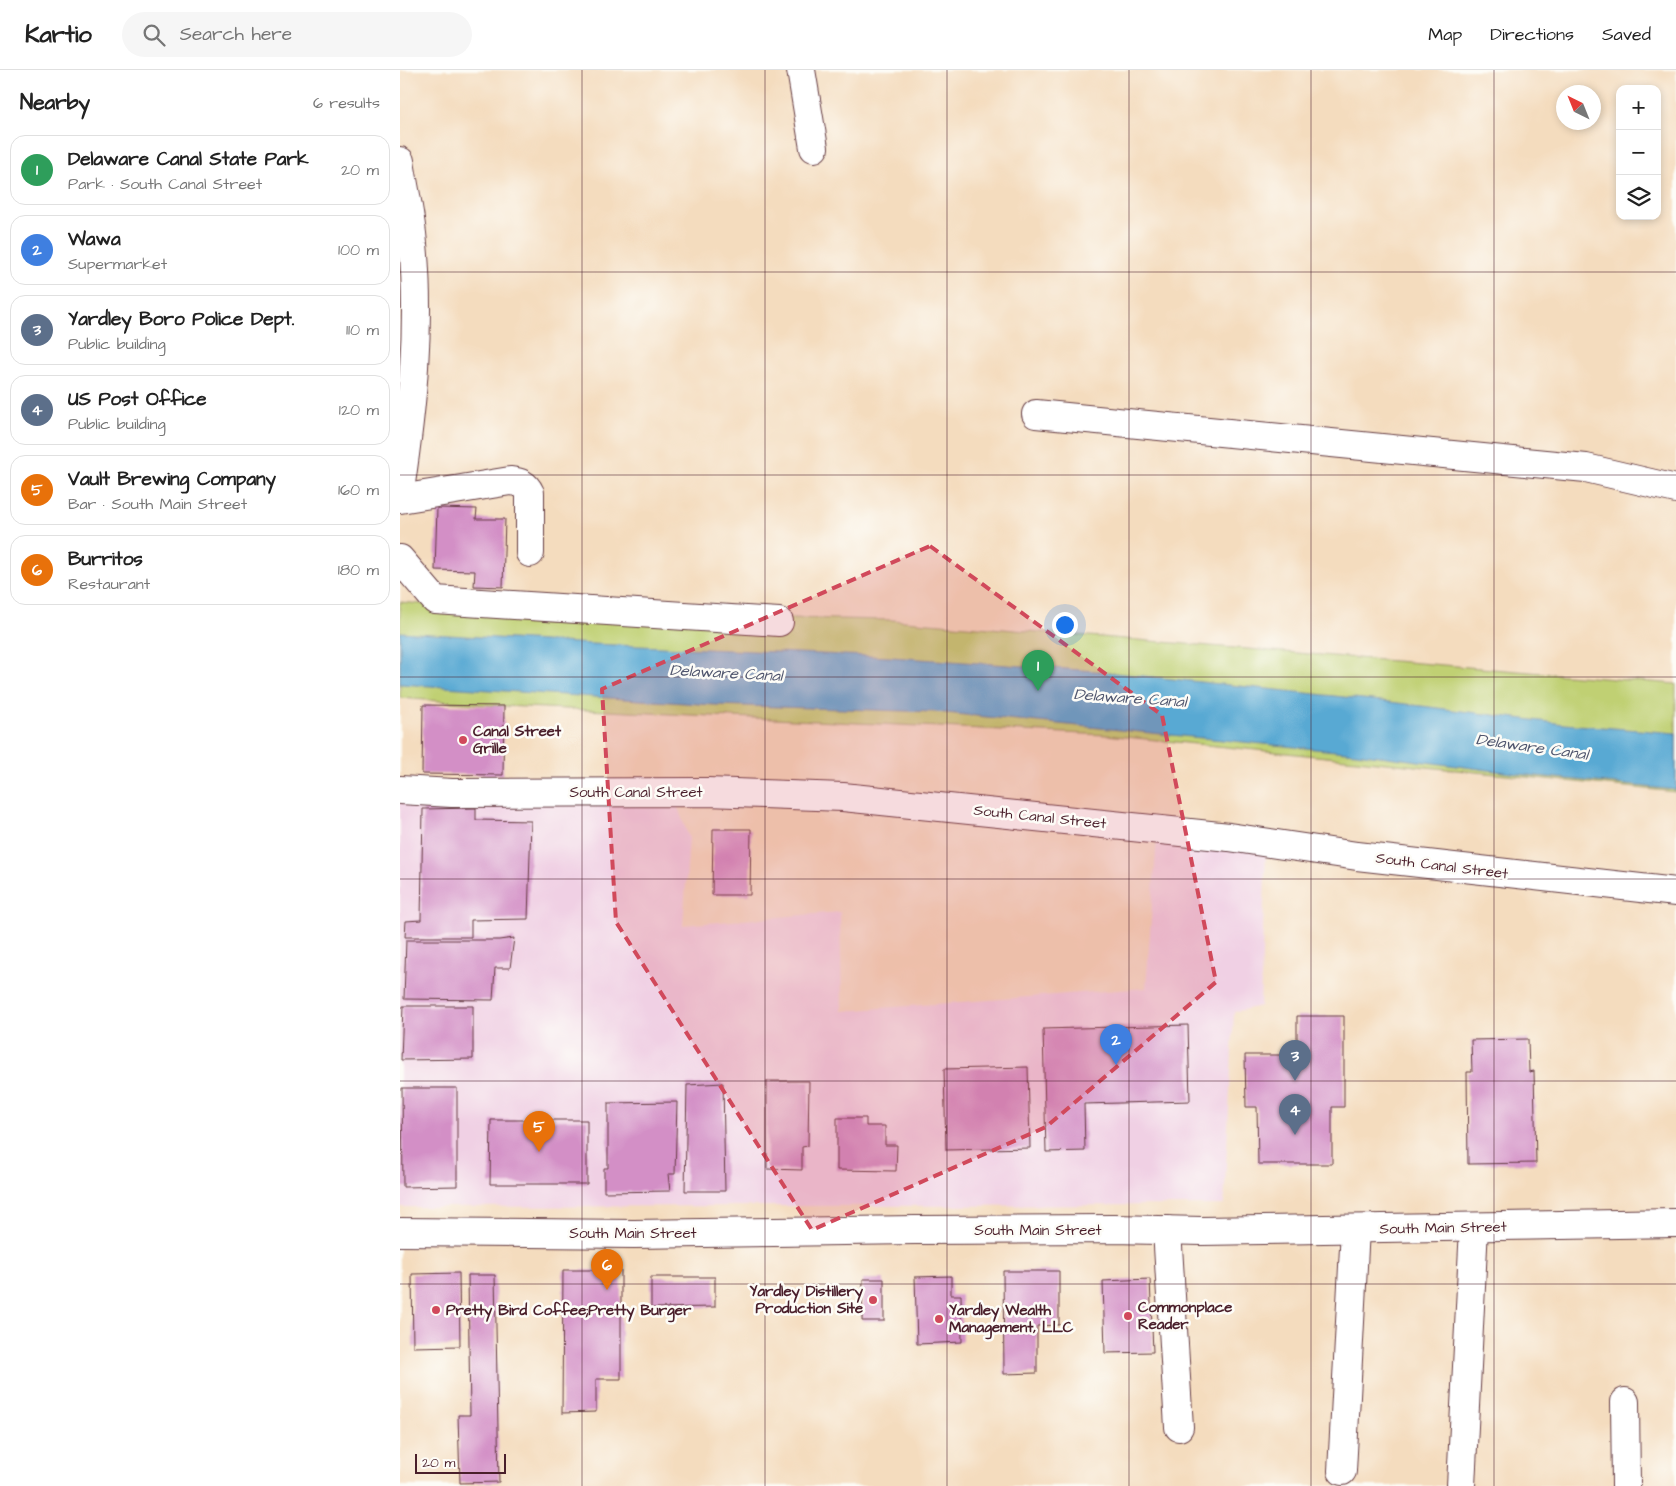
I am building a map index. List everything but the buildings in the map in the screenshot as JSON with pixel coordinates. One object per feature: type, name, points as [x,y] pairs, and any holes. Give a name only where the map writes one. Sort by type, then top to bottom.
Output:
[{"type":"street","points":[[801,70],[814,148]]},
{"type":"street","points":[[400,161],[404,212],[413,243],[407,261],[416,300],[407,382],[407,446],[400,490]]},
{"type":"street","points":[[1036,414],[1586,468],[1676,489]]},
{"type":"street","points":[[400,499],[510,481],[523,484],[530,493],[530,553]]},
{"type":"street","points":[[400,559],[435,600],[779,622]]},
{"type":"street","name":"South Canal Street","points":[[400,790],[452,793],[707,792],[843,797],[1229,837],[1358,856],[1676,892]]},
{"type":"street","name":"South Main Street","points":[[400,1232],[694,1234],[915,1230],[1474,1228],[1676,1223]]},
{"type":"street","points":[[1460,1486],[1474,1228]]},
{"type":"street","points":[[1342,1471],[1355,1229]]},
{"type":"street","points":[[1167,1230],[1179,1427]]},
{"type":"street","points":[[1625,1402],[1626,1486]]},
{"type":"highlighted area","points":[[930,546],[1162,715],[1216,982],[1046,1127],[812,1230],[616,922],[602,689]]},
{"type":"shaded area","points":[[400,798],[675,799],[689,838],[683,925],[840,912],[842,1011],[1146,988],[1157,837],[1266,850],[1260,1006],[1234,1012],[1224,1205],[400,1207]]},
{"type":"green space","points":[[400,602],[521,613],[892,620],[1676,684],[1676,792],[1106,735],[504,706],[400,698]]},
{"type":"water","name":"Delaware Canal","points":[[400,632],[593,644],[891,657],[1096,671],[1382,701],[1564,724],[1676,733],[1676,790],[1527,775],[1356,753],[935,712],[714,705],[400,684]]},
{"type":"place","name":"Delaware Canal State Park","points":[[1038,691]]},
{"type":"place","name":"Canal Street Grille","points":[[463,740]]},
{"type":"place","name":"Wawa","points":[[1116,1065]]},
{"type":"place","name":"Yardley Boro Police Dept.","points":[[1295,1081]]},
{"type":"place","name":"US Post Office","points":[[1295,1135]]},
{"type":"place","name":"Vault Brewing Company","points":[[539,1152]]},
{"type":"place","name":"Burritos","points":[[607,1290]]},
{"type":"place","name":"Yardley Distillery Production Site","points":[[873,1300]]},
{"type":"place","name":"Pretty Bird Coffee;Pretty Burger","points":[[436,1310]]},
{"type":"place","name":"Commonplace Reader","points":[[1128,1316]]},
{"type":"place","name":"Yardley Wealth Management, LLC","points":[[939,1319]]}]
